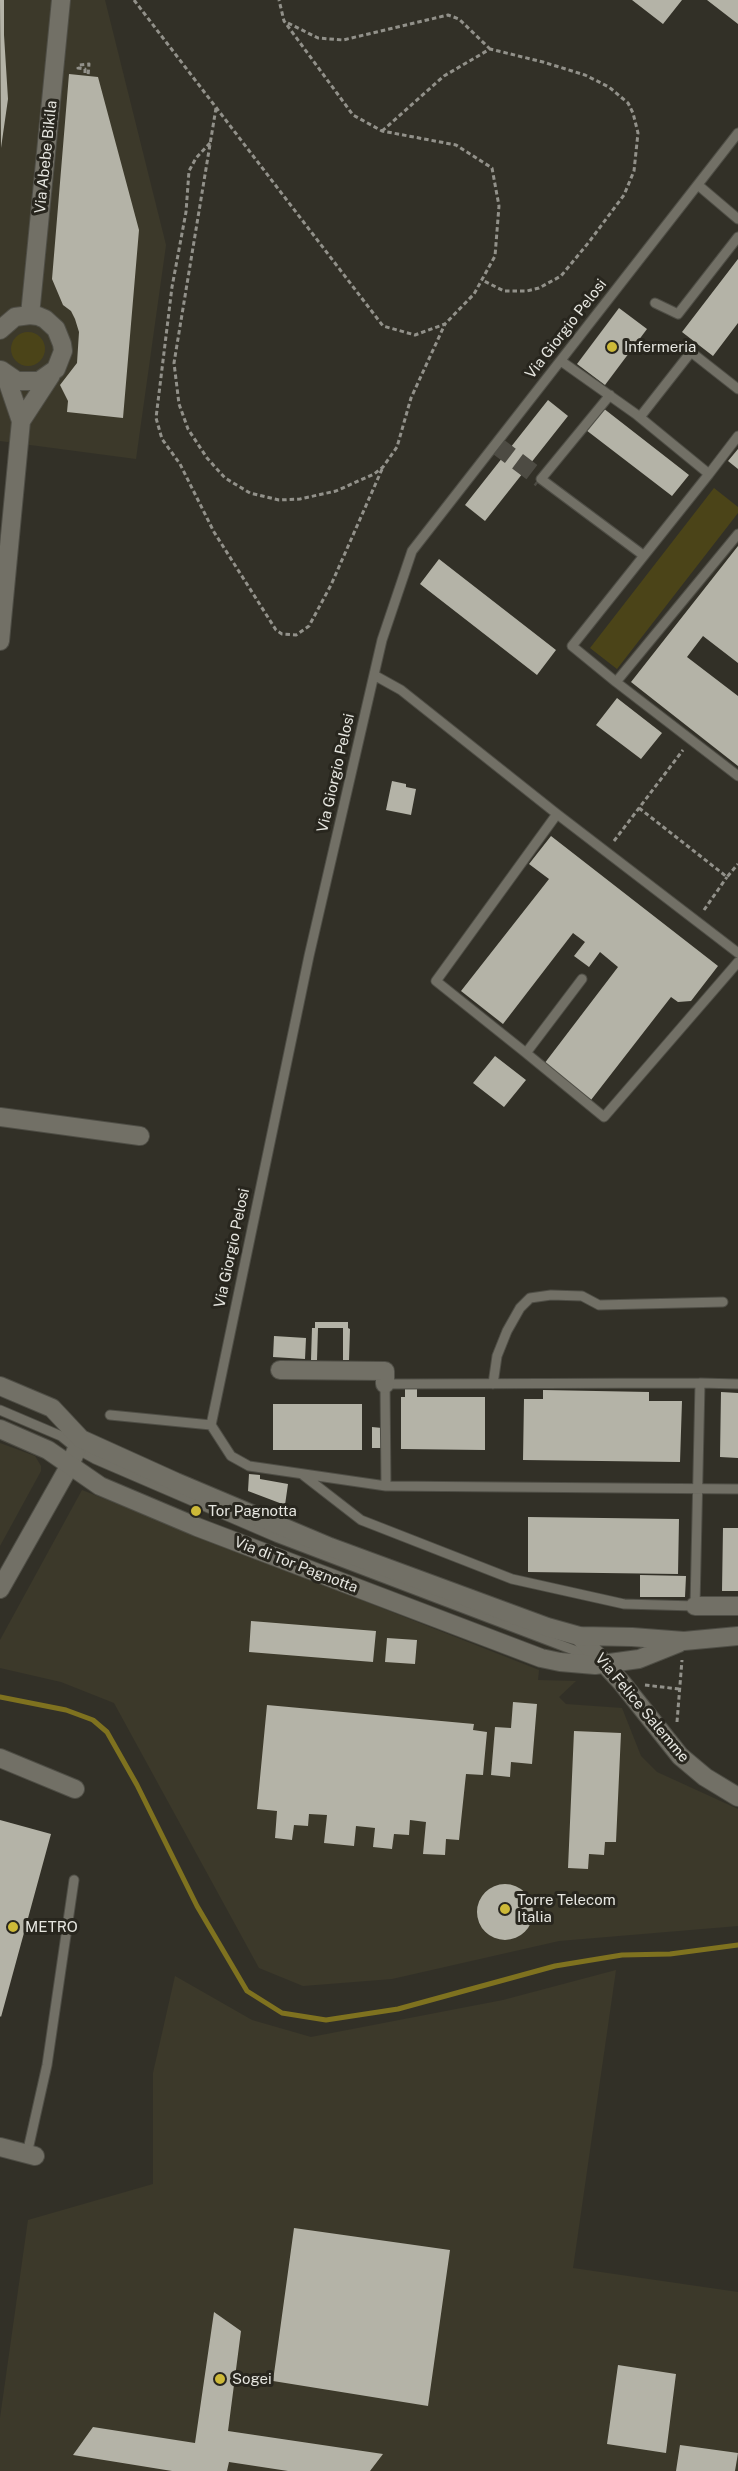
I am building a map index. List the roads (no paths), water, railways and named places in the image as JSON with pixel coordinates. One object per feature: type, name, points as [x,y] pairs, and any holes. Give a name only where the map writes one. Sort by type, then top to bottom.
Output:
[{"type":"street","name":"Via Abebe Bikila","points":[[30,315],[61,0]]},
{"type":"street","points":[[0,330],[15,317],[30,315],[45,319],[60,336],[62,357],[21,421]]},
{"type":"street","points":[[2,371],[17,381],[32,383],[52,374]]},
{"type":"street","points":[[0,640],[21,421],[2,371]]},
{"type":"street","points":[[0,1117],[140,1136]]},
{"type":"street","points":[[280,1370],[385,1371],[385,1384]]},
{"type":"street","name":"Via di Tor Pagnotta","points":[[0,1386],[52,1408],[76,1451],[88,1479],[100,1486],[197,1527],[541,1658],[581,1665],[605,1664],[639,1659],[684,1641]]},
{"type":"street","name":"Via di Tor Pagnotta","points":[[0,1429],[48,1450],[76,1451],[176,1482],[330,1547],[492,1608],[579,1636],[684,1641],[738,1636]]},
{"type":"street","points":[[0,1589],[76,1451]]},
{"type":"street","points":[[695,1606],[738,1606]]},
{"type":"street","name":"Via Felice Salemme","points":[[579,1636],[605,1664],[680,1756],[705,1777],[738,1797]]},
{"type":"street","points":[[0,1758],[75,1789]]},
{"type":"street","points":[[0,2147],[31,2155]]},
{"type":"lane","name":"Via Giorgio Pelosi","points":[[211,1425],[306,968],[382,640],[412,552],[738,134]]},
{"type":"lane","points":[[698,185],[738,219]]},
{"type":"lane","points":[[655,303],[678,314],[738,237]]},
{"type":"lane","points":[[637,415],[640,417],[691,352],[738,388]]},
{"type":"lane","points":[[561,361],[637,415],[709,474]]},
{"type":"lane","points":[[609,395],[542,478],[643,555]]},
{"type":"lane","points":[[738,436],[572,646],[738,776]]},
{"type":"lane","points":[[616,681],[738,534]]},
{"type":"lane","points":[[374,675],[401,690],[738,953]]},
{"type":"lane","points":[[557,814],[436,981],[603,1118],[738,962]]},
{"type":"lane","points":[[526,1053],[582,979]]},
{"type":"lane","points":[[493,1384],[497,1356],[507,1331],[520,1308],[530,1298],[551,1295],[582,1296],[599,1305],[723,1302]]},
{"type":"lane","points":[[303,1475],[362,1520],[512,1579],[624,1604],[695,1606],[700,1383]]},
{"type":"lane","points":[[386,1486],[385,1384],[738,1384]]},
{"type":"lane","name":"Via di Tor Pagnotta","points":[[0,1410],[61,1436],[76,1451],[276,1537],[577,1650],[605,1664]]},
{"type":"lane","points":[[110,1415],[211,1425],[231,1456],[249,1466],[386,1486],[738,1489]]},
{"type":"lane","name":"Via di Tor Pagnotta","points":[[550,1641],[579,1636]]},
{"type":"lane","points":[[31,2155],[47,2065],[74,1880]]},
{"type":"waterway","points":[[0,1697],[66,1710],[93,1720],[107,1732],[137,1785],[197,1906],[247,1991],[282,2013],[326,2020],[398,2009],[555,1966],[622,1955],[670,1954],[738,1945]]},
{"type":"tunnel","points":[[496,445],[541,479]]},
{"type":"place","name":"Infermeria","points":[[612,347]]},
{"type":"place","name":"Tor Pagnotta","points":[[196,1511]]},
{"type":"place","name":"Torre Telecom Italia","points":[[505,1909]]},
{"type":"place","name":"METRO","points":[[13,1927]]},
{"type":"place","name":"Sogei","points":[[220,2379]]}]
